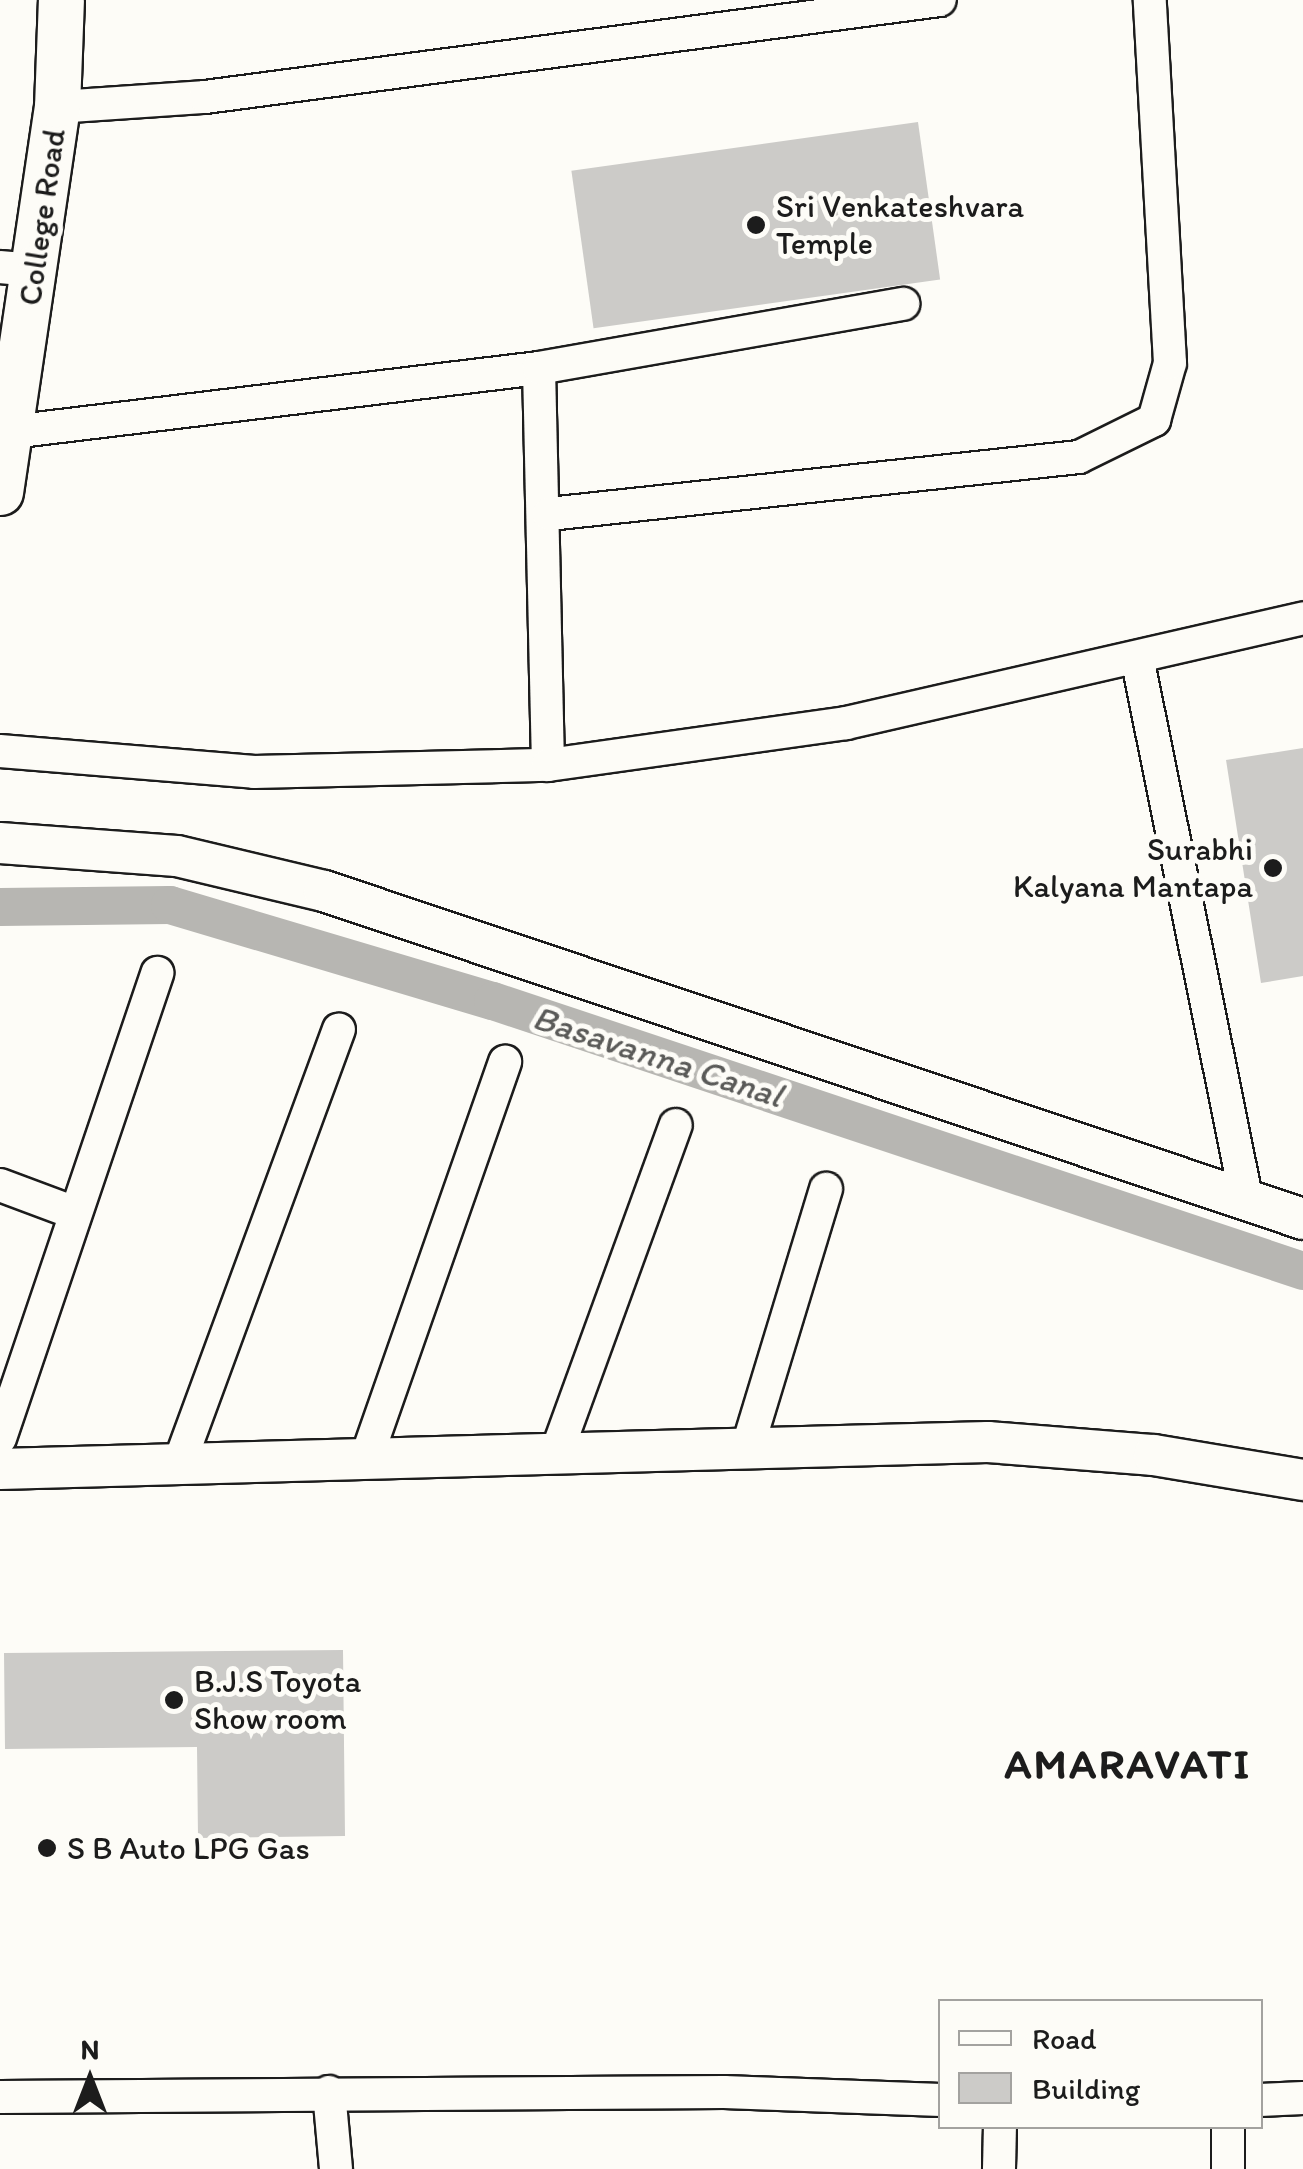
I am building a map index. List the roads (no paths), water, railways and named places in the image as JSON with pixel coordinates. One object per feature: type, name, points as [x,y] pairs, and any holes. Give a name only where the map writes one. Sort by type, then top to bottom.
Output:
[{"type":"main road","name":"College Road","points":[[0,492],[11,432],[18,268],[57,107],[61,0]]},
{"type":"street","points":[[57,107],[205,97],[940,0]]},
{"type":"street","points":[[548,514],[1079,457],[1154,420],[1170,362],[1150,0]]},
{"type":"street","points":[[11,432],[540,368],[902,304]]},
{"type":"street","points":[[540,368],[548,514],[548,765]]},
{"type":"street","points":[[0,751],[254,772],[548,765],[846,723],[1138,662],[1303,618]]},
{"type":"street","points":[[1138,662],[1246,1198]]},
{"type":"street","points":[[0,843],[178,856],[324,891],[1303,1218]]},
{"type":"street","points":[[0,1438],[70,1211],[156,974]]},
{"type":"street","points":[[178,1464],[339,1030]]},
{"type":"street","points":[[366,1459],[505,1062]]},
{"type":"street","points":[[556,1454],[676,1125]]},
{"type":"street","points":[[0,1185],[70,1211]]},
{"type":"street","points":[[747,1449],[826,1189]]},
{"type":"street","points":[[0,1469],[1041,1445],[1303,1480]]},
{"type":"street","points":[[329,2092],[336,2169]]},
{"type":"street","points":[[0,2097],[329,2092],[938,2100]]},
{"type":"street","points":[[1263,2100],[1303,2098]]},
{"type":"street","points":[[1000,2129],[1000,2169]]},
{"type":"street","points":[[1228,2129],[1228,2169]]},
{"type":"waterway","name":"Basavanna Canal","points":[[0,907],[170,905],[493,1001],[1303,1271]]},
{"type":"place","name":"Sri Venkateshvara Temple","points":[[756,225]]},
{"type":"place","name":"Surabhi Kalyana Mantapa","points":[[1273,868]]},
{"type":"place","name":"B.J.S Toyota Show room","points":[[174,1700]]},
{"type":"place","name":"S B Auto LPG Gas","points":[[47,1848]]},
{"type":"district","name":"AMARAVATI","points":[[1128,1764]]}]
